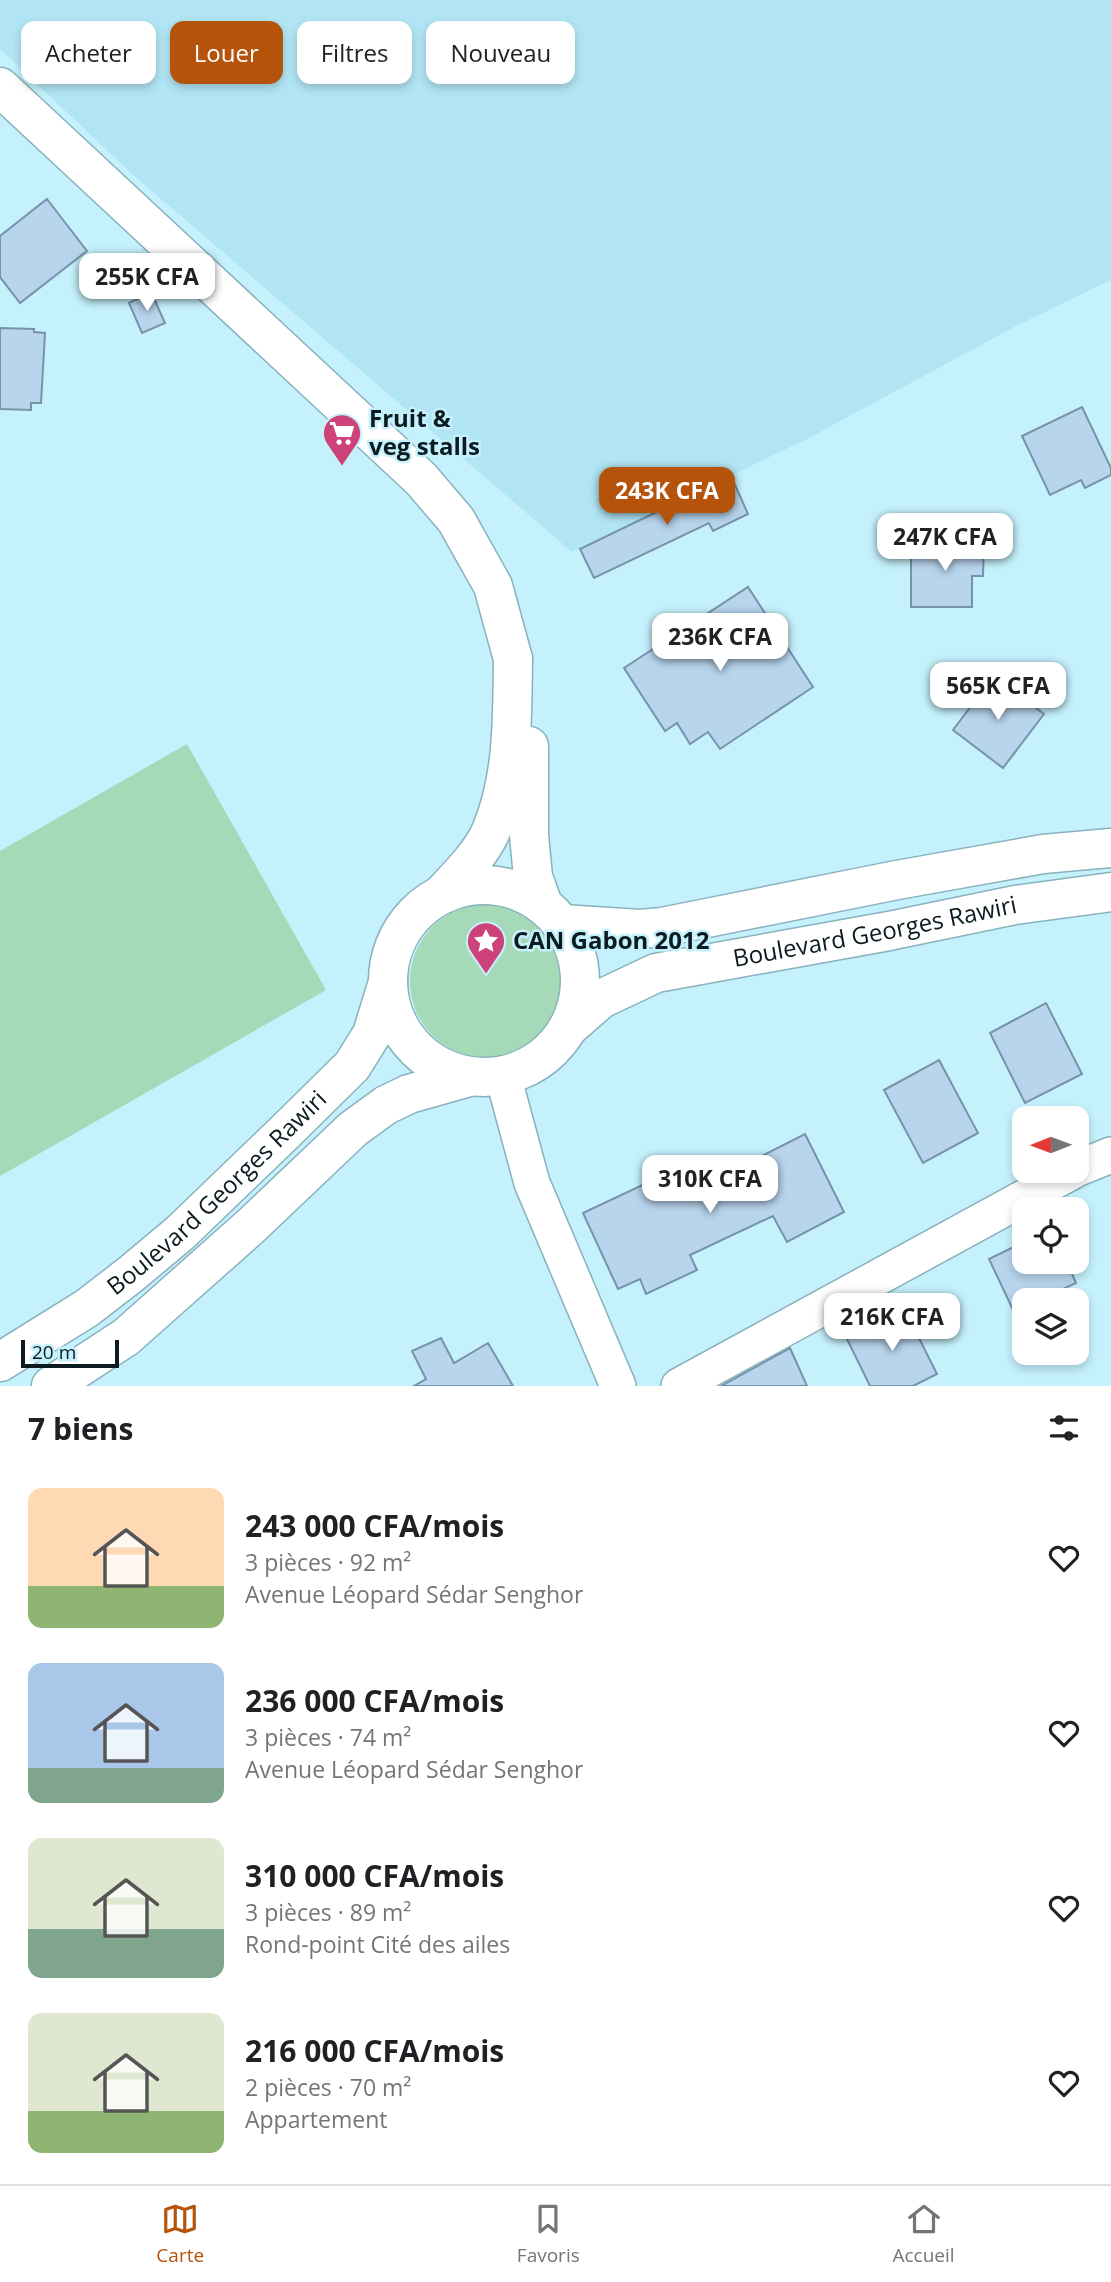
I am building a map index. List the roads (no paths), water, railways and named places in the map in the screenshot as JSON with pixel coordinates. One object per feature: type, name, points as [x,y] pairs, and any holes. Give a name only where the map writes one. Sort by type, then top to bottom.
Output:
[{"type":"main road","points":[[0,87],[421,479],[456,520],[492,586],[526,704],[533,877],[552,915],[574,948],[580,975],[578,1002],[569,1027],[552,1050],[530,1066],[486,1077],[438,1066],[411,1045],[395,1016],[388,982],[391,956],[402,931],[419,910],[441,895],[459,876],[490,833],[506,778],[513,734],[513,659]]},
{"type":"main road","name":"Boulevard Georges Rawiri","points":[[552,915],[640,929],[662,927],[1043,854],[1111,848]]},
{"type":"main road","points":[[441,895],[467,886],[494,886],[520,892],[552,915]]},
{"type":"main road","name":"Boulevard Georges Rawiri","points":[[569,1027],[601,999],[656,973],[1015,905],[1111,892]]},
{"type":"main road","name":"Boulevard Georges Rawiri","points":[[0,1362],[87,1308],[131,1274],[180,1233],[293,1125],[352,1066],[372,1034],[388,982]]},
{"type":"main road","name":"Boulevard Georges Rawiri","points":[[51,1386],[126,1337],[144,1322],[353,1129],[386,1105],[409,1094],[486,1077]]},
{"type":"street","points":[[486,1077],[618,1386]]},
{"type":"street","points":[[1089,1164],[1111,1155]]},
{"type":"street","points":[[679,1386],[1051,1183]]},
{"type":"place","name":"Fruit & veg stalls","points":[[342,467]]},
{"type":"place","name":"CAN Gabon 2012","points":[[486,975]]}]
